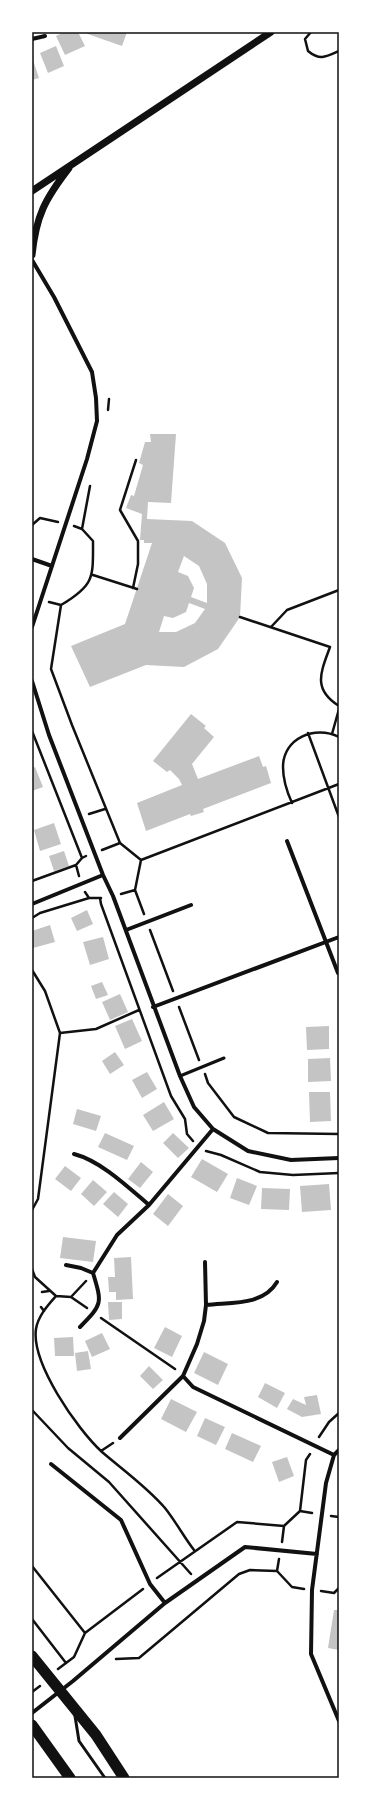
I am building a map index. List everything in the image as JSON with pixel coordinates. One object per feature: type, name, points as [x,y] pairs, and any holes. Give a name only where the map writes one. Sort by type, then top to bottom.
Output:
[{"type":"highway","points":[[32,1656],[96,1736],[124,1778]]},
{"type":"highway","points":[[32,1725],[70,1778]]},
{"type":"street","points":[[32,191],[271,32]]},
{"type":"street","points":[[32,39],[45,36]]},
{"type":"street","points":[[32,255],[34,230],[43,206],[54,188],[73,164]]},
{"type":"street","points":[[32,260],[54,297],[92,372],[96,398],[97,420],[87,459],[32,627]]},
{"type":"street","points":[[32,559],[52,566]]},
{"type":"street","points":[[32,681],[49,735],[103,875],[113,896],[153,1007],[194,1107],[212,1129],[248,1152],[291,1160],[339,1158]]},
{"type":"street","points":[[287,841],[338,973]]},
{"type":"street","points":[[32,904],[103,875]]},
{"type":"street","points":[[126,930],[191,905]]},
{"type":"street","points":[[153,1007],[339,937]]},
{"type":"street","points":[[93,1273],[117,1235],[149,1205],[212,1129]]},
{"type":"street","points":[[74,1154],[84,1157],[121,1180],[149,1205]]},
{"type":"street","points":[[120,1438],[183,1376],[197,1344],[204,1321],[206,1305],[205,1262]]},
{"type":"street","points":[[66,1265],[81,1268],[93,1273],[101,1298],[94,1313],[80,1327]]},
{"type":"street","points":[[206,1305],[256,1300],[272,1290],[277,1282]]},
{"type":"street","points":[[183,1376],[193,1386],[334,1456]]},
{"type":"street","points":[[339,1450],[334,1456],[326,1483],[312,1590],[311,1654],[339,1721]]},
{"type":"street","points":[[51,1464],[121,1520],[150,1584],[165,1603]]},
{"type":"street","points":[[32,1713],[73,1681],[165,1603],[245,1547],[317,1554]]},
{"type":"lane","points":[[180,1076],[224,1058]]},
{"type":"lane","points":[[74,1709],[79,1741],[106,1778]]},
{"type":"path","points":[[311,32],[305,39],[308,51],[315,57],[328,57],[339,51]]},
{"type":"path","points":[[133,588],[138,564],[138,541],[120,510],[136,460]]},
{"type":"path","points":[[32,525],[40,518],[66,523],[82,529],[93,541],[93,574],[80,594],[61,604],[40,601]]},
{"type":"path","points":[[93,574],[136,589]]},
{"type":"path","points":[[271,627],[287,610],[339,590]]},
{"type":"path","points":[[61,604],[51,669],[105,809],[120,843]]},
{"type":"path","points":[[240,617],[330,647],[320,674],[320,682],[323,691],[330,701],[339,708],[332,734]]},
{"type":"path","points":[[32,731],[82,858]]},
{"type":"path","points":[[308,733],[339,817]]},
{"type":"path","points":[[292,803],[285,785],[283,766],[287,752],[295,741],[308,733],[332,734],[339,738]]},
{"type":"path","points":[[141,860],[339,784]]},
{"type":"path","points":[[89,814],[105,809]]},
{"type":"path","points":[[135,890],[208,1083],[234,1117],[268,1133],[339,1134]]},
{"type":"path","points":[[32,918],[40,913],[88,898]]},
{"type":"path","points":[[32,970],[45,991],[60,1033],[38,1199],[32,1210]]},
{"type":"path","points":[[60,1033],[96,1029],[139,1010]]},
{"type":"path","points":[[32,1269],[35,1277],[56,1296],[71,1297],[183,1376]]},
{"type":"path","points":[[71,1297],[93,1273]]},
{"type":"path","points":[[42,1292],[50,1291]]},
{"type":"path","points":[[56,1296],[44,1311],[36,1328],[36,1344],[48,1374],[65,1409],[101,1450],[165,1508],[194,1550]]},
{"type":"path","points":[[41,1307],[44,1311]]},
{"type":"path","points":[[32,1410],[68,1448],[109,1482],[197,1581]]},
{"type":"path","points":[[339,1413],[329,1422],[313,1446],[306,1460],[300,1511],[339,1517]]},
{"type":"path","points":[[101,1450],[120,1438]]},
{"type":"path","points":[[277,1571],[284,1526]]},
{"type":"path","points":[[32,1566],[85,1634]]},
{"type":"path","points":[[111,1662],[117,1658],[139,1658],[239,1574],[250,1570],[277,1571],[292,1587],[334,1592],[339,1588]]},
{"type":"path","points":[[32,1619],[66,1663]]},
{"type":"building","points":[[64,32],[78,32],[85,46],[65,55],[56,36]]},
{"type":"building","points":[[82,32],[127,32],[122,46]]},
{"type":"building","points":[[56,46],[64,66],[48,73],[40,53]]},
{"type":"building","points":[[32,57],[39,78],[32,80]]},
{"type":"building","points":[[150,434],[176,434],[171,503],[148,502],[147,519],[192,521],[225,543],[242,578],[240,617],[218,649],[184,667],[146,665],[90,687],[71,646],[125,624],[152,543],[144,543],[144,540],[140,540],[142,514],[126,508],[131,495],[134,496],[143,465],[139,463],[145,442],[151,442]],"holes":[[[184,556],[199,566],[207,584],[207,603],[191,597],[194,588],[188,576],[178,572]],[[189,603],[205,609],[195,623],[176,632],[159,632],[164,616],[173,618],[186,612]]]},
{"type":"building","points":[[191,714],[206,726],[204,728],[214,737],[192,764],[198,779],[259,756],[263,767],[266,766],[271,783],[203,809],[204,812],[191,816],[190,814],[146,831],[137,803],[182,785],[179,779],[170,770],[167,772],[153,761]]},
{"type":"building","points":[[35,767],[43,787],[32,791],[32,768]]},
{"type":"building","points":[[54,823],[61,844],[40,851],[34,830]]},
{"type":"building","points":[[64,851],[69,866],[54,871],[49,856]]},
{"type":"building","points":[[87,910],[93,924],[77,931],[71,918]]},
{"type":"building","points":[[50,925],[55,942],[33,948],[32,931]]},
{"type":"building","points":[[103,937],[109,959],[90,965],[83,942]]},
{"type":"building","points":[[102,982],[108,995],[96,999],[91,986]]},
{"type":"building","points":[[120,994],[128,1012],[110,1020],[102,1002]]},
{"type":"building","points":[[132,1019],[142,1041],[125,1049],[115,1026]]},
{"type":"building","points":[[329,1026],[329,1049],[307,1050],[306,1027]]},
{"type":"building","points":[[115,1052],[124,1065],[110,1074],[102,1061]]},
{"type":"building","points":[[330,1058],[331,1081],[308,1082],[308,1059]]},
{"type":"building","points":[[147,1072],[157,1089],[142,1098],[132,1080]]},
{"type":"building","points":[[309,1092],[330,1092],[331,1121],[310,1122]]},
{"type":"building","points":[[164,1102],[174,1119],[153,1131],[143,1115]]},
{"type":"building","points":[[77,1109],[101,1116],[96,1131],[73,1124]]},
{"type":"building","points":[[105,1133],[134,1146],[127,1160],[98,1147]]},
{"type":"building","points":[[173,1133],[189,1148],[178,1158],[163,1143]]},
{"type":"building","points":[[202,1159],[228,1174],[217,1192],[191,1177]]},
{"type":"building","points":[[141,1162],[153,1172],[140,1188],[128,1179]]},
{"type":"building","points":[[65,1166],[81,1178],[71,1191],[55,1179]]},
{"type":"building","points":[[237,1178],[257,1186],[249,1205],[230,1198]]},
{"type":"building","points":[[93,1180],[107,1192],[94,1206],[81,1194]]},
{"type":"building","points":[[329,1184],[331,1210],[302,1212],[300,1186]]},
{"type":"building","points":[[262,1188],[290,1189],[289,1210],[261,1209]]},
{"type":"building","points":[[114,1192],[128,1204],[118,1217],[103,1204]]},
{"type":"building","points":[[168,1194],[183,1206],[168,1226],[153,1214]]},
{"type":"building","points":[[63,1237],[96,1241],[93,1262],[60,1258]]},
{"type":"building","points":[[131,1257],[133,1299],[116,1300],[116,1292],[109,1292],[108,1277],[115,1277],[114,1258]]},
{"type":"building","points":[[108,1302],[122,1302],[122,1319],[109,1320]]},
{"type":"building","points":[[165,1327],[182,1336],[172,1357],[154,1348]]},
{"type":"building","points":[[102,1333],[110,1349],[92,1357],[85,1341]]},
{"type":"building","points":[[73,1337],[74,1356],[55,1356],[54,1338]]},
{"type":"building","points":[[88,1351],[91,1369],[77,1371],[75,1353]]},
{"type":"building","points":[[204,1352],[228,1364],[218,1385],[194,1373]]},
{"type":"building","points":[[149,1366],[163,1380],[153,1389],[140,1376]]},
{"type":"building","points":[[265,1383],[285,1393],[277,1408],[258,1397]]},
{"type":"building","points":[[317,1395],[321,1414],[302,1417],[287,1409],[293,1399],[306,1405],[304,1397]]},
{"type":"building","points":[[171,1399],[197,1412],[186,1432],[161,1419]]},
{"type":"building","points":[[205,1418],[225,1427],[216,1445],[197,1436]]},
{"type":"building","points":[[232,1433],[261,1446],[253,1462],[225,1449]]},
{"type":"building","points":[[287,1457],[294,1476],[279,1482],[272,1462]]},
{"type":"building","points":[[334,1610],[339,1610],[339,1650],[328,1648]]}]
